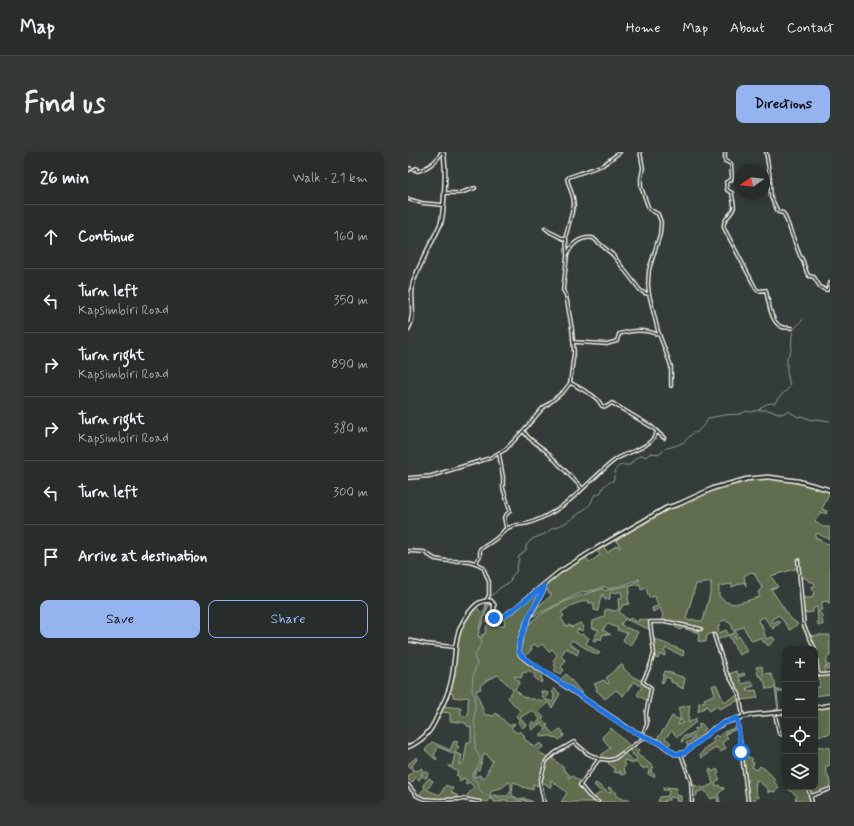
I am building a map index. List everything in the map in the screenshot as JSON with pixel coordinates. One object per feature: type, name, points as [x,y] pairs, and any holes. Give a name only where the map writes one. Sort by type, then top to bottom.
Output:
[{"type":"street","points":[[408,171],[410,168],[413,170],[416,168],[417,171],[425,169],[440,157],[442,152]]},
{"type":"street","points":[[408,329],[412,316],[413,284],[440,223],[444,193],[445,159],[442,152]]},
{"type":"street","points":[[408,478],[431,476],[490,458],[509,447],[542,409],[560,396],[570,383],[573,366],[574,342],[566,295],[563,290],[568,255],[566,235],[574,205],[573,197],[566,179],[569,176],[603,165],[620,152]]},
{"type":"street","points":[[640,152],[643,168],[640,178],[641,187],[650,209],[658,214],[661,222],[660,234],[648,277],[648,294],[659,335],[671,366],[671,386]]},
{"type":"street","points":[[725,152],[725,161],[731,164],[732,178],[726,182],[727,190],[732,193],[734,206],[723,224],[724,228],[756,289],[758,291],[766,291],[771,311],[777,323],[781,327],[792,328]]},
{"type":"street","points":[[766,152],[770,177],[771,197],[778,212],[783,213],[785,216],[807,274],[814,277],[820,287],[824,290],[827,290],[830,283]]},
{"type":"street","points":[[444,193],[460,193],[475,188]]},
{"type":"street","points":[[408,199],[422,203],[443,205]]},
{"type":"street","points":[[545,228],[566,240]]},
{"type":"street","points":[[568,255],[572,246],[582,239],[593,238],[613,255],[640,290],[648,294]]},
{"type":"street","points":[[574,342],[610,344],[617,341],[620,333],[634,330],[647,331],[659,335]]},
{"type":"street","points":[[570,383],[592,395],[602,406],[606,407],[612,403],[664,438]]},
{"type":"street","points":[[524,431],[529,438],[546,451],[582,488]]},
{"type":"street","points":[[475,563],[480,556],[480,549],[500,536],[506,528],[516,524],[530,522],[548,515],[577,495],[582,488],[616,459],[633,452],[646,444],[657,432]]},
{"type":"street","points":[[498,453],[503,477],[503,488],[510,511],[504,517],[506,528]]},
{"type":"street","points":[[408,747],[429,733],[437,720],[451,683],[455,647],[463,620],[477,604],[491,601],[494,605],[494,618],[498,620],[510,613],[559,572],[584,556],[666,508],[725,484],[753,478],[768,477],[798,481],[830,490]]},
{"type":"street","points":[[408,552],[424,552],[435,559],[447,562],[469,561],[483,567],[488,582],[489,595],[487,601]]},
{"type":"street","points":[[798,560],[804,626],[816,649],[818,674],[822,676],[830,674]]},
{"type":"street","points":[[544,586],[544,589],[530,614],[519,642],[518,647],[520,654],[532,664],[605,711],[627,728],[662,744],[675,754],[681,754],[688,750],[719,725],[737,718],[755,714],[782,713]]},
{"type":"street","points":[[544,802],[540,782],[545,763],[550,756],[574,742],[587,753],[599,758],[609,760],[614,759],[643,736],[651,689],[643,682],[654,653],[650,622],[669,622],[701,629]]},
{"type":"street","points":[[714,635],[726,671],[739,694],[743,716]]},
{"type":"street","points":[[408,640],[426,644],[455,647]]},
{"type":"street","points":[[818,708],[830,706]]},
{"type":"street","points":[[775,714],[779,733],[782,734]]},
{"type":"street","points":[[737,718],[748,802]]},
{"type":"street","points":[[681,754],[692,786],[692,802]]},
{"type":"street","points":[[598,802],[589,796],[580,785],[599,758]]},
{"type":"street","points":[[408,785],[417,796],[424,799],[464,799],[480,802]]},
{"type":"street","points":[[811,796],[830,789]]},
{"type":"street","points":[[809,790],[812,802]]},
{"type":"green space","points":[[763,478],[799,483],[830,492],[822,509],[827,511],[826,514],[821,512],[815,521],[823,527],[830,527],[830,539],[817,533],[815,537],[825,543],[830,544],[830,603],[828,603],[828,601],[822,602],[822,610],[819,612],[822,615],[823,625],[818,625],[817,607],[813,608],[813,612],[805,613],[802,598],[812,598],[814,592],[811,587],[815,586],[814,582],[809,582],[806,578],[801,578],[798,559],[798,568],[771,576],[778,587],[771,589],[791,619],[798,624],[790,630],[779,615],[771,620],[773,623],[778,620],[780,622],[773,629],[764,617],[758,620],[759,623],[761,623],[766,639],[773,637],[775,640],[768,646],[760,638],[752,641],[743,627],[735,630],[737,634],[734,637],[739,636],[747,651],[739,655],[729,636],[735,633],[732,629],[732,625],[725,620],[720,622],[718,628],[719,633],[726,630],[729,635],[717,640],[714,633],[707,635],[706,642],[698,641],[699,633],[682,628],[681,630],[675,627],[676,624],[701,630],[674,622],[661,621],[663,615],[660,608],[653,612],[652,608],[658,606],[655,596],[649,598],[646,588],[641,590],[640,584],[630,586],[628,597],[629,604],[623,605],[619,612],[628,620],[630,618],[638,622],[639,619],[651,621],[649,624],[651,630],[625,619],[621,624],[624,627],[638,632],[630,646],[623,640],[627,633],[617,630],[618,628],[608,624],[603,630],[611,635],[603,634],[601,640],[598,638],[596,642],[593,640],[599,630],[592,628],[593,621],[604,617],[605,610],[607,609],[615,611],[619,609],[618,599],[622,599],[622,593],[620,592],[610,593],[610,599],[605,600],[606,598],[603,598],[603,594],[601,595],[598,611],[594,610],[594,603],[589,603],[588,600],[575,604],[561,612],[564,616],[561,618],[566,626],[570,625],[572,627],[580,623],[584,627],[582,631],[578,629],[576,632],[589,638],[586,644],[600,653],[597,655],[572,640],[569,644],[579,650],[577,655],[566,648],[561,656],[566,661],[561,667],[564,670],[560,674],[554,670],[556,667],[553,661],[557,655],[552,649],[549,652],[542,644],[538,647],[534,644],[530,647],[532,649],[525,657],[523,655],[520,645],[524,633],[532,621],[543,613],[562,603],[585,594],[603,588],[605,591],[630,585],[640,580],[639,579],[608,589],[604,586],[596,590],[583,592],[530,618],[535,607],[538,607],[551,596],[551,594],[545,589],[545,586],[564,570],[585,557],[590,562],[600,555],[597,550],[603,546],[608,553],[611,549],[618,545],[619,548],[621,547],[615,539],[686,500],[704,492],[743,481]],"holes":[[[751,572],[754,573],[762,588],[758,592],[760,597],[735,604],[726,602],[719,596],[719,586],[732,584],[732,587],[744,582],[746,586],[744,576]],[[711,582],[711,589],[703,621],[691,619],[690,621],[686,619],[696,584]]]},
{"type":"green space","points":[[543,587],[531,611],[517,647],[518,652],[530,663],[529,665],[536,670],[543,680],[541,683],[534,677],[535,675],[528,670],[526,673],[524,672],[522,674],[521,678],[516,676],[514,677],[520,682],[515,689],[524,698],[526,697],[530,700],[533,698],[536,701],[539,699],[542,702],[545,700],[542,697],[541,691],[548,693],[546,699],[547,701],[549,700],[552,702],[554,695],[552,691],[554,688],[560,694],[552,708],[549,703],[547,703],[539,712],[544,718],[542,719],[548,725],[546,726],[553,734],[560,729],[562,730],[564,736],[559,740],[556,737],[550,736],[541,737],[541,734],[546,729],[541,723],[532,730],[532,722],[533,721],[536,724],[540,719],[532,710],[520,718],[526,725],[522,728],[516,716],[520,711],[508,698],[513,690],[499,676],[497,675],[490,678],[480,686],[481,689],[476,691],[485,715],[493,716],[496,713],[510,726],[514,723],[515,724],[511,728],[517,733],[520,731],[525,736],[523,738],[535,747],[540,743],[544,746],[538,751],[547,758],[544,762],[538,786],[533,784],[533,790],[513,782],[512,795],[518,799],[524,798],[533,802],[526,802],[524,800],[521,802],[507,802],[507,800],[503,800],[503,802],[494,802],[494,800],[489,799],[488,802],[465,798],[474,787],[469,782],[467,784],[465,783],[467,780],[463,778],[461,782],[459,781],[460,777],[456,775],[458,772],[448,766],[452,766],[455,754],[438,747],[434,756],[437,758],[436,760],[425,750],[432,742],[450,750],[454,741],[458,742],[456,745],[459,747],[455,753],[462,755],[461,765],[464,760],[467,742],[471,742],[471,727],[467,726],[466,723],[450,721],[450,713],[441,712],[443,706],[461,708],[461,715],[468,716],[468,697],[453,697],[453,694],[449,693],[455,645],[465,619],[476,607],[482,613],[485,610],[486,602],[490,602],[478,635],[482,638],[482,634],[484,635],[488,623],[486,622],[493,606],[494,620],[498,625],[504,626],[505,621],[503,618]],"holes":[[[484,754],[487,754],[490,760],[493,761],[484,778],[481,778],[479,775],[474,777],[476,770],[479,770]],[[509,782],[511,789],[507,796],[497,796],[495,794],[490,796],[492,790],[501,788]]]},
{"type":"green space","points":[[830,635],[830,656],[828,657],[826,665],[830,665],[830,669],[828,670],[826,666],[825,667],[825,674],[830,674],[823,675],[819,674],[818,646],[815,646],[811,636]]},
{"type":"green space","points":[[654,639],[684,651],[683,656],[666,648],[664,652],[666,653],[665,656],[660,654],[658,659],[654,657]]},
{"type":"green space","points":[[620,665],[622,665],[630,675],[642,681],[650,689],[648,701],[637,695],[642,687],[634,681],[623,696],[616,690],[605,699],[596,690],[597,688],[594,684],[604,680],[608,684],[609,682],[606,678]]},
{"type":"green space","points":[[762,666],[763,674],[770,673],[775,682],[776,690],[782,690],[782,692],[777,692],[779,713],[775,713],[774,710],[778,709],[775,688],[766,689],[765,683],[761,676],[759,677],[756,667]]},
{"type":"green space","points":[[665,671],[685,678],[683,689],[676,685],[677,684],[671,682],[671,679],[666,677],[663,683],[661,682]]},
{"type":"green space","points":[[737,671],[738,675],[744,673],[745,675],[739,677],[742,684],[752,681],[754,686],[747,688],[748,691],[756,690],[758,698],[741,700],[738,690],[729,674]]},
{"type":"green space","points":[[566,674],[587,699],[559,681]]},
{"type":"green space","points":[[830,675],[830,694],[818,696],[818,687],[820,687],[819,676]]},
{"type":"green space","points":[[716,684],[724,702],[738,695],[739,700],[719,709],[717,706],[710,711],[707,706],[698,712],[699,703],[715,694],[712,686]]},
{"type":"green space","points":[[690,705],[688,723],[696,718],[696,722],[677,737],[672,731],[665,738],[671,743],[667,746],[656,740],[672,716],[680,720],[678,708]],"holes":[[[681,719],[683,723],[678,725]]]},
{"type":"green space","points":[[830,706],[830,734],[818,736],[818,708]]},
{"type":"green space","points":[[701,723],[706,729],[703,731],[706,734],[689,748],[686,743],[694,738],[694,735],[681,742],[683,737],[695,732],[695,728],[697,729],[700,727],[698,725]]},
{"type":"green space","points":[[737,727],[737,729],[725,734],[728,738],[722,743],[726,748],[721,752],[716,747],[702,758],[700,755],[706,747],[714,742],[712,739],[716,735],[718,737],[724,732]]},
{"type":"green space","points":[[611,728],[630,746],[612,759],[603,758],[601,755],[610,748],[602,737]]},
{"type":"green space","points":[[818,746],[830,748],[830,765],[825,767],[830,782],[830,788],[811,795],[810,790],[818,790]]},
{"type":"green space","points":[[634,747],[639,750],[637,754],[654,767],[651,771],[655,775],[654,777],[648,774],[649,771],[647,767],[644,769],[635,762],[637,758],[629,750]]},
{"type":"green space","points":[[624,753],[635,762],[633,764],[625,760],[623,763],[626,765],[623,769],[626,772],[624,775],[620,774],[620,771],[619,773],[614,772],[615,769],[608,763],[608,761],[615,760]]},
{"type":"green space","points":[[742,754],[753,759],[751,761],[754,763],[752,767],[757,770],[760,766],[776,780],[774,782],[779,787],[775,792],[770,791],[768,793],[768,789],[757,780],[755,790],[759,798],[756,797],[754,802],[749,802]]},
{"type":"green space","points":[[417,757],[418,758],[412,766],[415,771],[418,771],[421,768],[423,770],[422,775],[425,771],[429,773],[426,778],[422,776],[419,780],[416,777],[412,783],[408,780],[408,776],[413,771],[408,764]]},
{"type":"green space","points":[[551,757],[564,768],[563,770],[569,774],[568,777],[570,778],[571,775],[581,782],[580,786],[588,796],[596,802],[561,802],[567,793],[551,780],[551,788],[541,781],[547,762]]},
{"type":"green space","points":[[711,769],[712,772],[717,769],[719,772],[717,775],[720,779],[715,783],[716,786],[719,785],[724,789],[718,794],[720,802],[718,802],[716,797],[711,799],[704,790],[697,792],[697,795],[692,799],[693,785],[704,788],[713,784],[709,770]]},
{"type":"green space","points":[[429,778],[433,781],[427,790],[440,795],[446,785],[453,788],[451,792],[458,796],[456,798],[427,799],[418,796],[425,788],[423,785]]},
{"type":"green space","points":[[596,783],[609,793],[611,792],[608,788],[609,787],[617,793],[616,796],[625,800],[627,798],[630,800],[629,802],[599,802],[593,798],[601,792],[594,785]]},
{"type":"green space","points":[[664,787],[677,788],[676,795],[681,796],[681,802],[677,802],[677,798],[670,797],[669,800],[658,802],[660,797],[668,796],[669,790],[663,790]]},
{"type":"green space","points":[[789,790],[808,790],[812,802],[802,802],[795,799],[797,796]]},
{"type":"waterway","points":[[759,410],[766,404],[775,403],[790,386],[787,372],[787,357],[791,351],[794,329],[803,319]]},
{"type":"waterway","points":[[528,802],[523,799],[519,801],[513,797],[509,797],[506,800],[500,800],[498,797],[491,798],[479,789],[478,782],[472,778],[472,775],[480,761],[475,748],[475,696],[472,691],[473,676],[477,663],[474,657],[482,642],[478,636],[480,624],[486,611],[488,599],[501,587],[510,582],[512,576],[516,572],[518,557],[526,550],[526,545],[532,539],[547,533],[552,528],[566,522],[584,510],[591,503],[595,495],[599,494],[605,485],[613,481],[615,471],[620,465],[630,465],[635,459],[642,455],[646,457],[650,453],[660,454],[666,448],[684,442],[692,433],[697,432],[709,418],[740,414],[747,411],[767,410],[782,414],[788,411],[798,417],[801,416],[812,420],[816,419],[830,421]]},
{"type":"route","points":[[494,618],[497,620],[500,619],[544,586],[544,589],[530,614],[519,643],[519,652],[522,656],[605,711],[627,728],[662,744],[675,754],[684,753],[719,725],[737,718],[741,752]]}]
